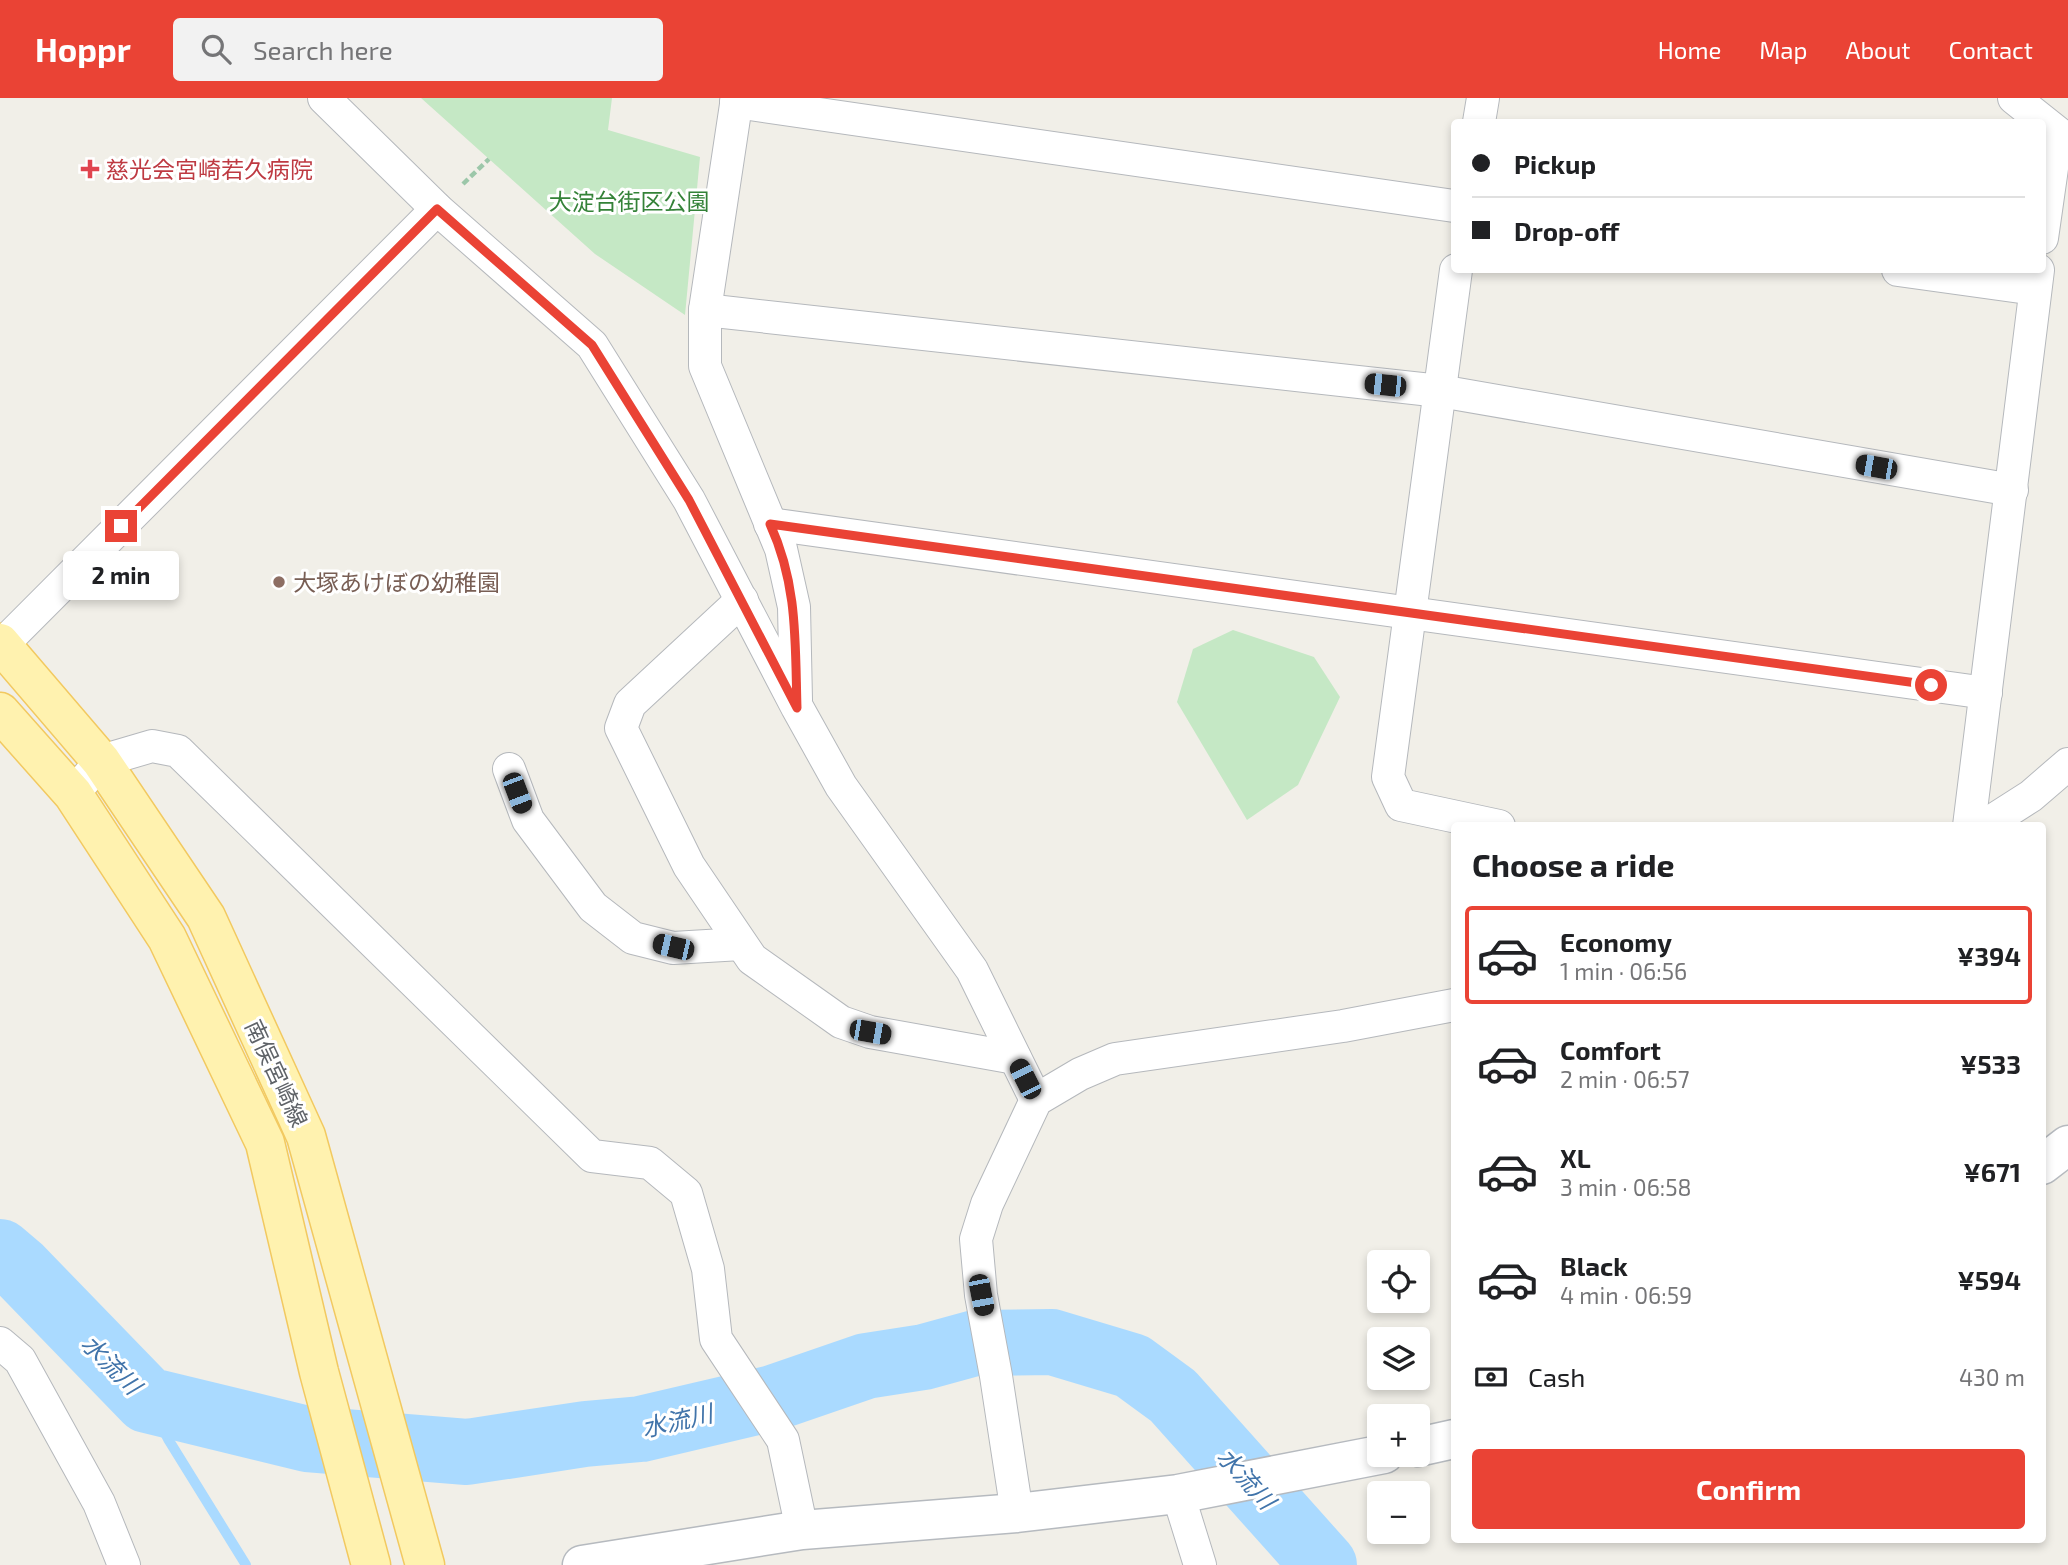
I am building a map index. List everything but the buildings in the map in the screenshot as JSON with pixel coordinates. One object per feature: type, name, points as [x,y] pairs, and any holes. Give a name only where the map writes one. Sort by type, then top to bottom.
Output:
[{"type":"main road","name":"南俣宮崎線","points":[[1,645],[101,761],[206,917],[306,1136],[425,1565]]},
{"type":"main road","name":"南俣宮崎線","points":[[0,712],[73,794],[167,938],[265,1143],[319,1372],[371,1565]]},
{"type":"street","points":[[324,98],[437,209],[592,345],[689,500],[797,708],[841,786],[972,970],[1036,1100]]},
{"type":"street","points":[[1480,119],[1483,98]]},
{"type":"street","points":[[2014,98],[2040,119]]},
{"type":"street","points":[[797,708],[794,607],[781,549],[705,366],[705,310],[737,100],[1451,206]]},
{"type":"street","points":[[2046,123],[2063,137],[2046,220]]},
{"type":"street","points":[[1,645],[437,209]]},
{"type":"street","points":[[1456,273],[1388,777],[1401,805],[1480,822]]},
{"type":"street","points":[[1944,273],[2036,279],[1970,822]]},
{"type":"street","points":[[705,310],[1440,391],[2012,490]]},
{"type":"street","points":[[770,524],[1986,693]]},
{"type":"street","points":[[742,600],[631,704],[621,728],[689,866],[752,958],[841,1021],[870,1032],[1015,1058]]},
{"type":"street","points":[[73,794],[101,761],[152,746],[178,751],[592,1156],[650,1163],[687,1193],[708,1269],[716,1339],[783,1440],[802,1530]]},
{"type":"street","points":[[1990,822],[2031,796],[2068,764]]},
{"type":"street","points":[[509,769],[527,820],[593,906],[633,938],[673,947],[741,944]]},
{"type":"street","points":[[1017,1513],[981,1295],[976,1239],[987,1204],[1036,1100],[1080,1074],[1115,1059],[1343,1026],[1451,1005]]},
{"type":"street","points":[[2046,1163],[2068,1145]]},
{"type":"street","points":[[0,1343],[20,1360],[99,1503],[124,1565]]},
{"type":"street","points":[[1430,1444],[1451,1440]]},
{"type":"street","points":[[582,1565],[802,1530],[1017,1513],[1178,1494],[1367,1458]]},
{"type":"street","points":[[1178,1494],[1200,1565]]},
{"type":"green space","name":"大淀台街区公園","points":[[421,98],[612,98],[608,130],[700,157],[685,315],[595,254]]},
{"type":"green space","points":[[1233,630],[1314,657],[1340,697],[1298,785],[1247,820],[1177,702],[1193,649]]},
{"type":"waterway","name":"水流川","points":[[0,1252],[20,1269],[147,1400],[307,1439],[467,1452],[585,1434],[641,1429],[773,1398],[866,1366],[924,1357],[975,1343],[1052,1342],[1132,1366],[1173,1396],[1324,1565]]},
{"type":"waterway","points":[[147,1400],[246,1565]]},
{"type":"place","name":"慈光会宮崎若久病院","points":[[90,169]]},
{"type":"place","name":"大塚あけぼの幼稚園","points":[[279,582]]},
{"type":"route","points":[[121,526],[437,209],[592,345],[689,500],[797,708],[794,607],[781,549],[770,524],[1931,685]]}]
